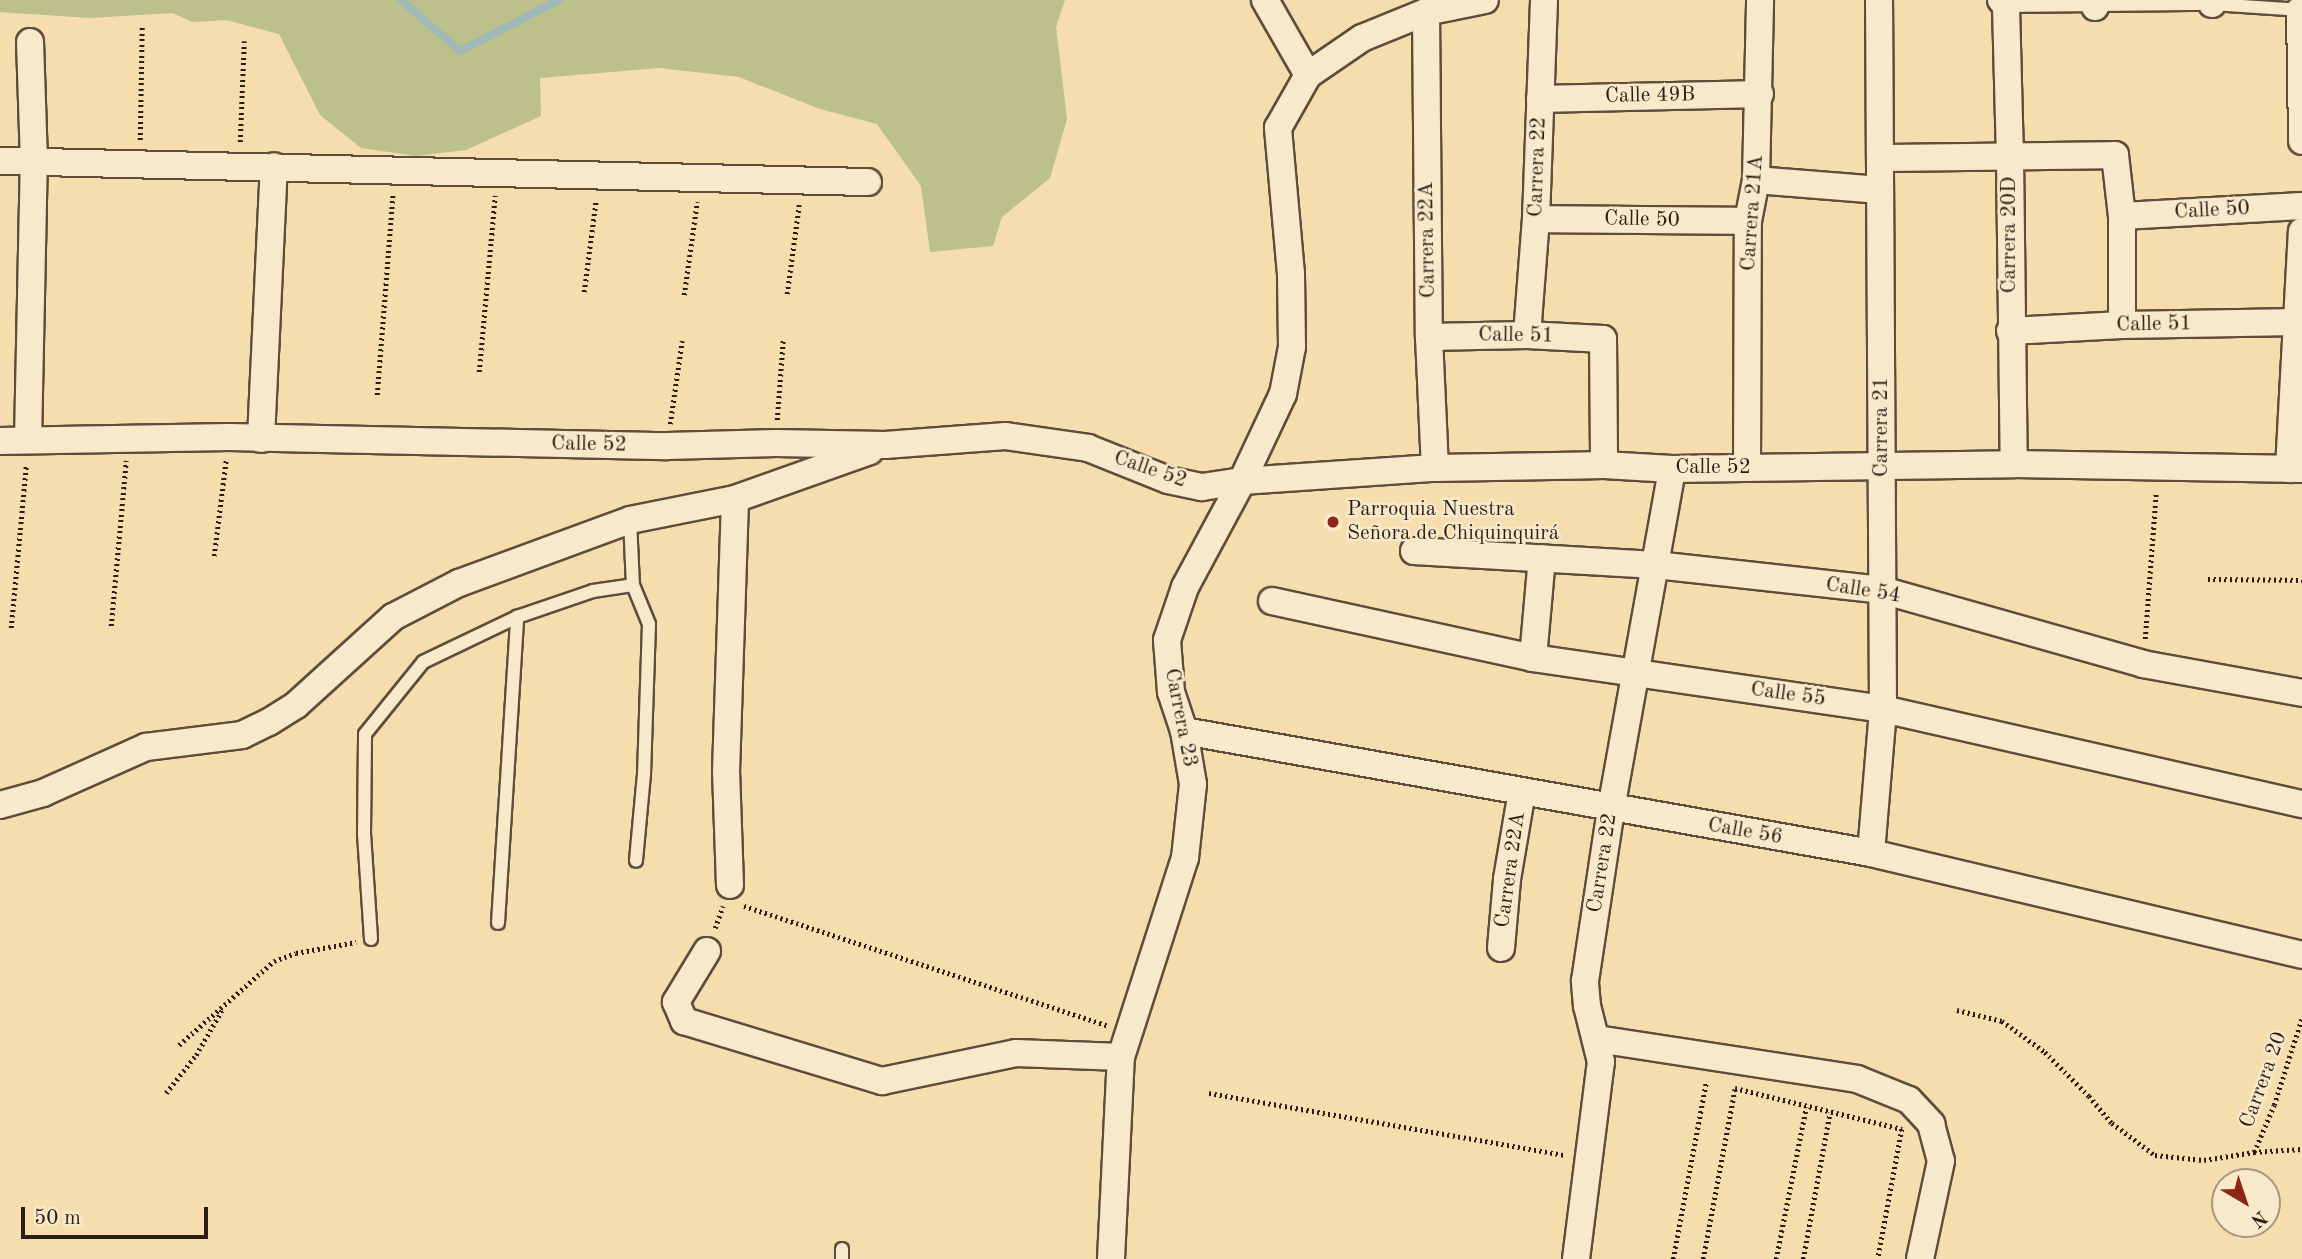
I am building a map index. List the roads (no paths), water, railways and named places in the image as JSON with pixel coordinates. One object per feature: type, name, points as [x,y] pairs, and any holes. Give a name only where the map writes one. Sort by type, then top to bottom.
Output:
[{"type":"street","points":[[1265,0],[1308,75],[1362,38],[1426,12],[1485,0]]},
{"type":"street","name":"Carrera 22","points":[[1527,335],[1536,219],[1544,0]]},
{"type":"street","name":"Carrera 21A","points":[[1747,468],[1748,221],[1756,180],[1760,0]]},
{"type":"street","name":"Carrera 21","points":[[1871,853],[1883,709],[1879,0]]},
{"type":"street","name":"Carrera 20D","points":[[2003,3],[2010,157],[2010,331],[2014,464]]},
{"type":"street","points":[[2301,10],[2302,141]]},
{"type":"street","name":"Carrera 22A","points":[[1426,12],[1429,337],[1435,468]]},
{"type":"street","points":[[28,440],[34,162],[30,42]]},
{"type":"street","name":"Carrera 23","points":[[1103,1257],[1125,1045],[1185,858],[1193,784],[1184,730],[1171,692],[1167,640],[1185,587],[1242,481],[1283,394],[1292,347],[1291,274],[1278,128],[1308,75]]},
{"type":"street","name":"Calle 49B","points":[[1541,99],[1760,94]]},
{"type":"street","points":[[1880,158],[2115,155],[2122,216],[2122,325]]},
{"type":"street","points":[[0,161],[140,162],[497,174],[868,182]]},
{"type":"street","points":[[261,439],[274,166]]},
{"type":"street","points":[[1756,180],[1880,190]]},
{"type":"street","name":"Calle 50","points":[[2122,216],[2302,206]]},
{"type":"street","name":"Calle 50","points":[[1536,219],[1748,221]]},
{"type":"street","points":[[2296,469],[2302,230]]},
{"type":"street","name":"Calle 51","points":[[2010,331],[2122,325],[2298,322]]},
{"type":"street","name":"Calle 51","points":[[1429,337],[1527,335],[1603,339],[1604,465]]},
{"type":"street","name":"Calle 52","points":[[0,441],[229,437],[667,446],[776,443],[885,445],[1006,436],[1088,448],[1168,480],[1202,487],[1242,481],[1435,468],[1604,465],[1672,469],[2014,464],[2296,469]]},
{"type":"street","points":[[0,805],[43,793],[146,747],[242,735],[296,705],[393,617],[459,583],[630,520],[734,499],[885,445]]},
{"type":"street","name":"Carrera 22","points":[[1576,1259],[1601,1062],[1587,1006],[1585,981],[1611,809],[1638,673],[1672,469]]},
{"type":"street","points":[[734,499],[726,772],[734,895]]},
{"type":"street","name":"Calle 54","points":[[1414,551],[1656,565],[1882,590],[2143,664],[2302,693]]},
{"type":"street","points":[[1533,657],[1542,558]]},
{"type":"street","name":"Calle 55","points":[[1272,601],[1533,657],[1883,709],[2302,803]]},
{"type":"street","name":"Calle 56","points":[[1184,730],[1611,809],[1871,853],[2302,955]]},
{"type":"street","name":"Carrera 22A","points":[[1501,948],[1507,879],[1522,791]]},
{"type":"street","points":[[707,951],[676,1002],[684,1021],[881,1081],[1016,1053],[1125,1045]]},
{"type":"street","points":[[1597,1040],[1857,1079],[1909,1100],[1931,1124],[1941,1161],[1920,1259]]},
{"type":"lane","points":[[2003,3],[2213,2],[2301,10]]},
{"type":"lane","points":[[630,520],[633,585],[649,624],[644,774],[636,861]]},
{"type":"lane","points":[[371,939],[364,834],[365,734],[423,662],[517,617],[593,591],[633,585]]},
{"type":"lane","points":[[498,923],[517,617]]},
{"type":"waterway","points":[[401,0],[460,51],[559,0]]},
{"type":"place","name":"Parroquia Nuestra Señora de Chiquinquirá","points":[[1333,522]]}]
